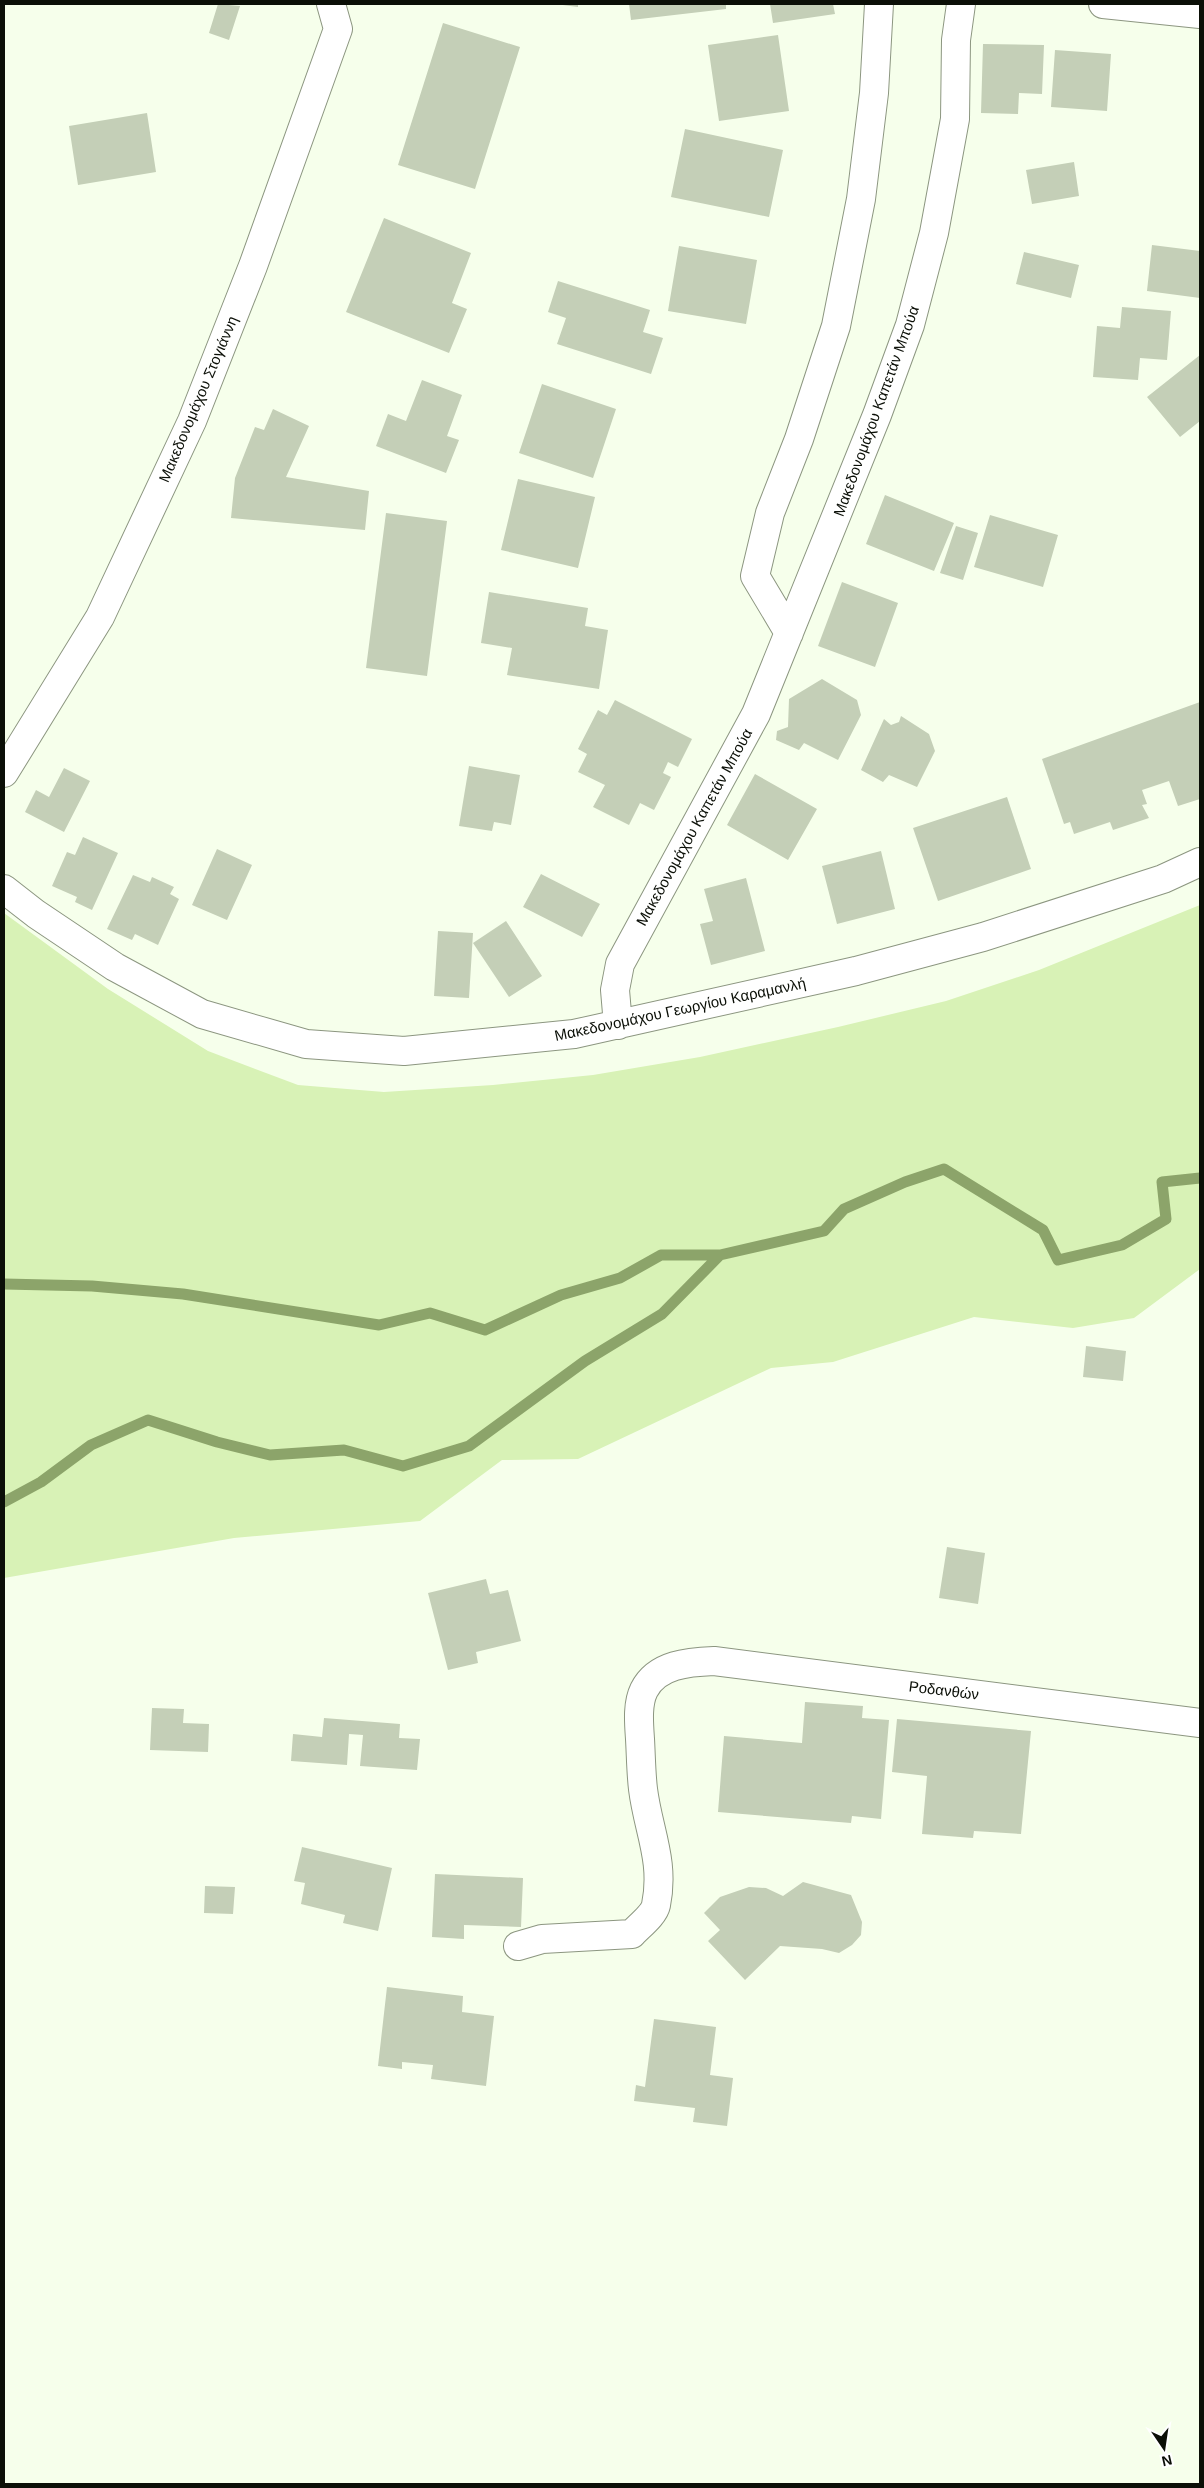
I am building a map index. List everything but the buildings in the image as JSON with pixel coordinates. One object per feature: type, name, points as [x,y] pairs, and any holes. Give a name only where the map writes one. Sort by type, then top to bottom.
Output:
[{"type":"street","name":"Μακεδονομάχου Στογιάννη","points":[[4,773],[100,617],[192,421],[253,266],[338,29],[330,4]]},
{"type":"street","points":[[789,633],[755,576],[770,513],[799,439],[836,326],[861,199],[874,93],[879,4]]},
{"type":"street","name":"Μακεδονομάχου Καπετάν Μπούα","points":[[618,1025],[615,990],[620,964],[747,732],[878,415],[910,325],[934,233],[955,119],[956,40],[961,4]]},
{"type":"street","points":[[1103,4],[1200,14]]},
{"type":"street","name":"Μακεδονομάχου Γεωργίου Καραμανλή","points":[[4,889],[36,914],[115,967],[202,1014],[306,1044],[404,1051],[574,1034],[856,971],[983,937],[1163,879],[1200,862]]},
{"type":"street","name":"Ροδανθών","points":[[518,1946],[542,1939],[632,1934],[656,1907],[658,1855],[643,1790],[639,1726],[640,1706],[644,1691],[651,1680],[664,1670],[688,1662],[724,1662],[1200,1723]]},
{"type":"green space","points":[[1200,905],[1200,1269],[1134,1318],[1073,1328],[974,1317],[833,1362],[771,1368],[578,1459],[502,1460],[420,1521],[234,1538],[4,1578],[4,913],[108,989],[208,1051],[298,1085],[384,1092],[493,1085],[593,1075],[700,1057],[838,1027],[946,1001],[1039,970]]},
{"type":"waterway","points":[[4,1502],[41,1482],[91,1445],[148,1420],[217,1442],[270,1455],[344,1450],[403,1466],[469,1446],[585,1361],[662,1314],[720,1255],[824,1231],[844,1209],[905,1182],[944,1169],[1043,1230],[1058,1260],[1122,1245],[1166,1219],[1162,1182],[1200,1178]]},
{"type":"waterway","points":[[4,1284],[92,1286],[183,1294],[379,1325],[430,1313],[485,1330],[561,1295],[620,1278],[661,1255],[720,1255]]}]
